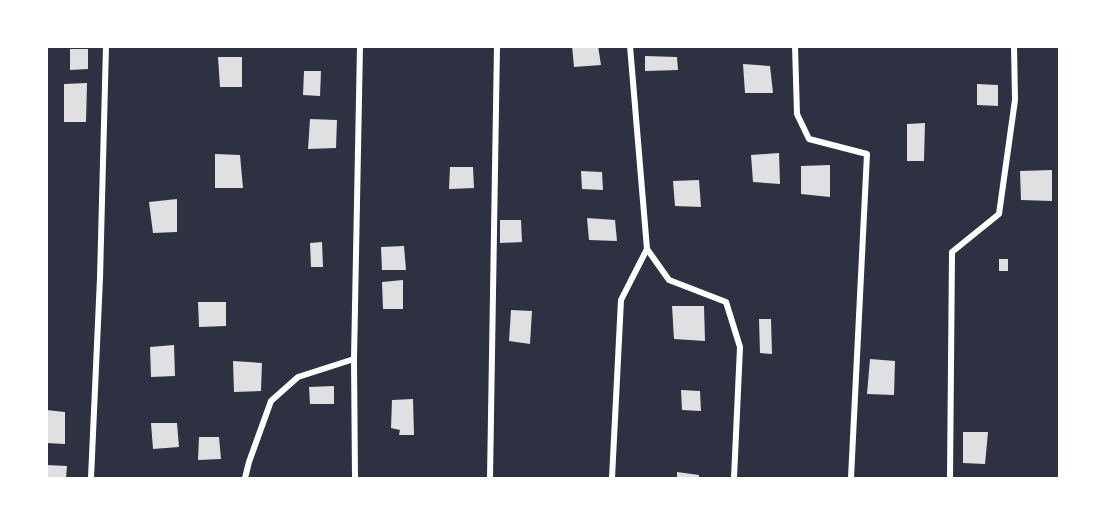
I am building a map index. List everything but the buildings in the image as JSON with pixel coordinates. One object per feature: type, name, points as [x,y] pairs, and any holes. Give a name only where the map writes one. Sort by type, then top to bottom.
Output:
[{"type":"street","points":[[91,478],[100,278],[106,46]]},
{"type":"street","points":[[355,478],[354,359],[360,46]]},
{"type":"street","points":[[490,478],[497,46]]},
{"type":"street","points":[[630,46],[647,249],[669,280],[726,302],[740,347],[734,478]]},
{"type":"street","points":[[795,46],[797,114],[809,139],[867,154],[851,478]]},
{"type":"street","points":[[950,478],[952,252],[999,214],[1015,100],[1014,46]]},
{"type":"street","points":[[612,478],[621,300],[647,249]]},
{"type":"street","points":[[245,478],[271,401],[297,377],[354,359]]}]
